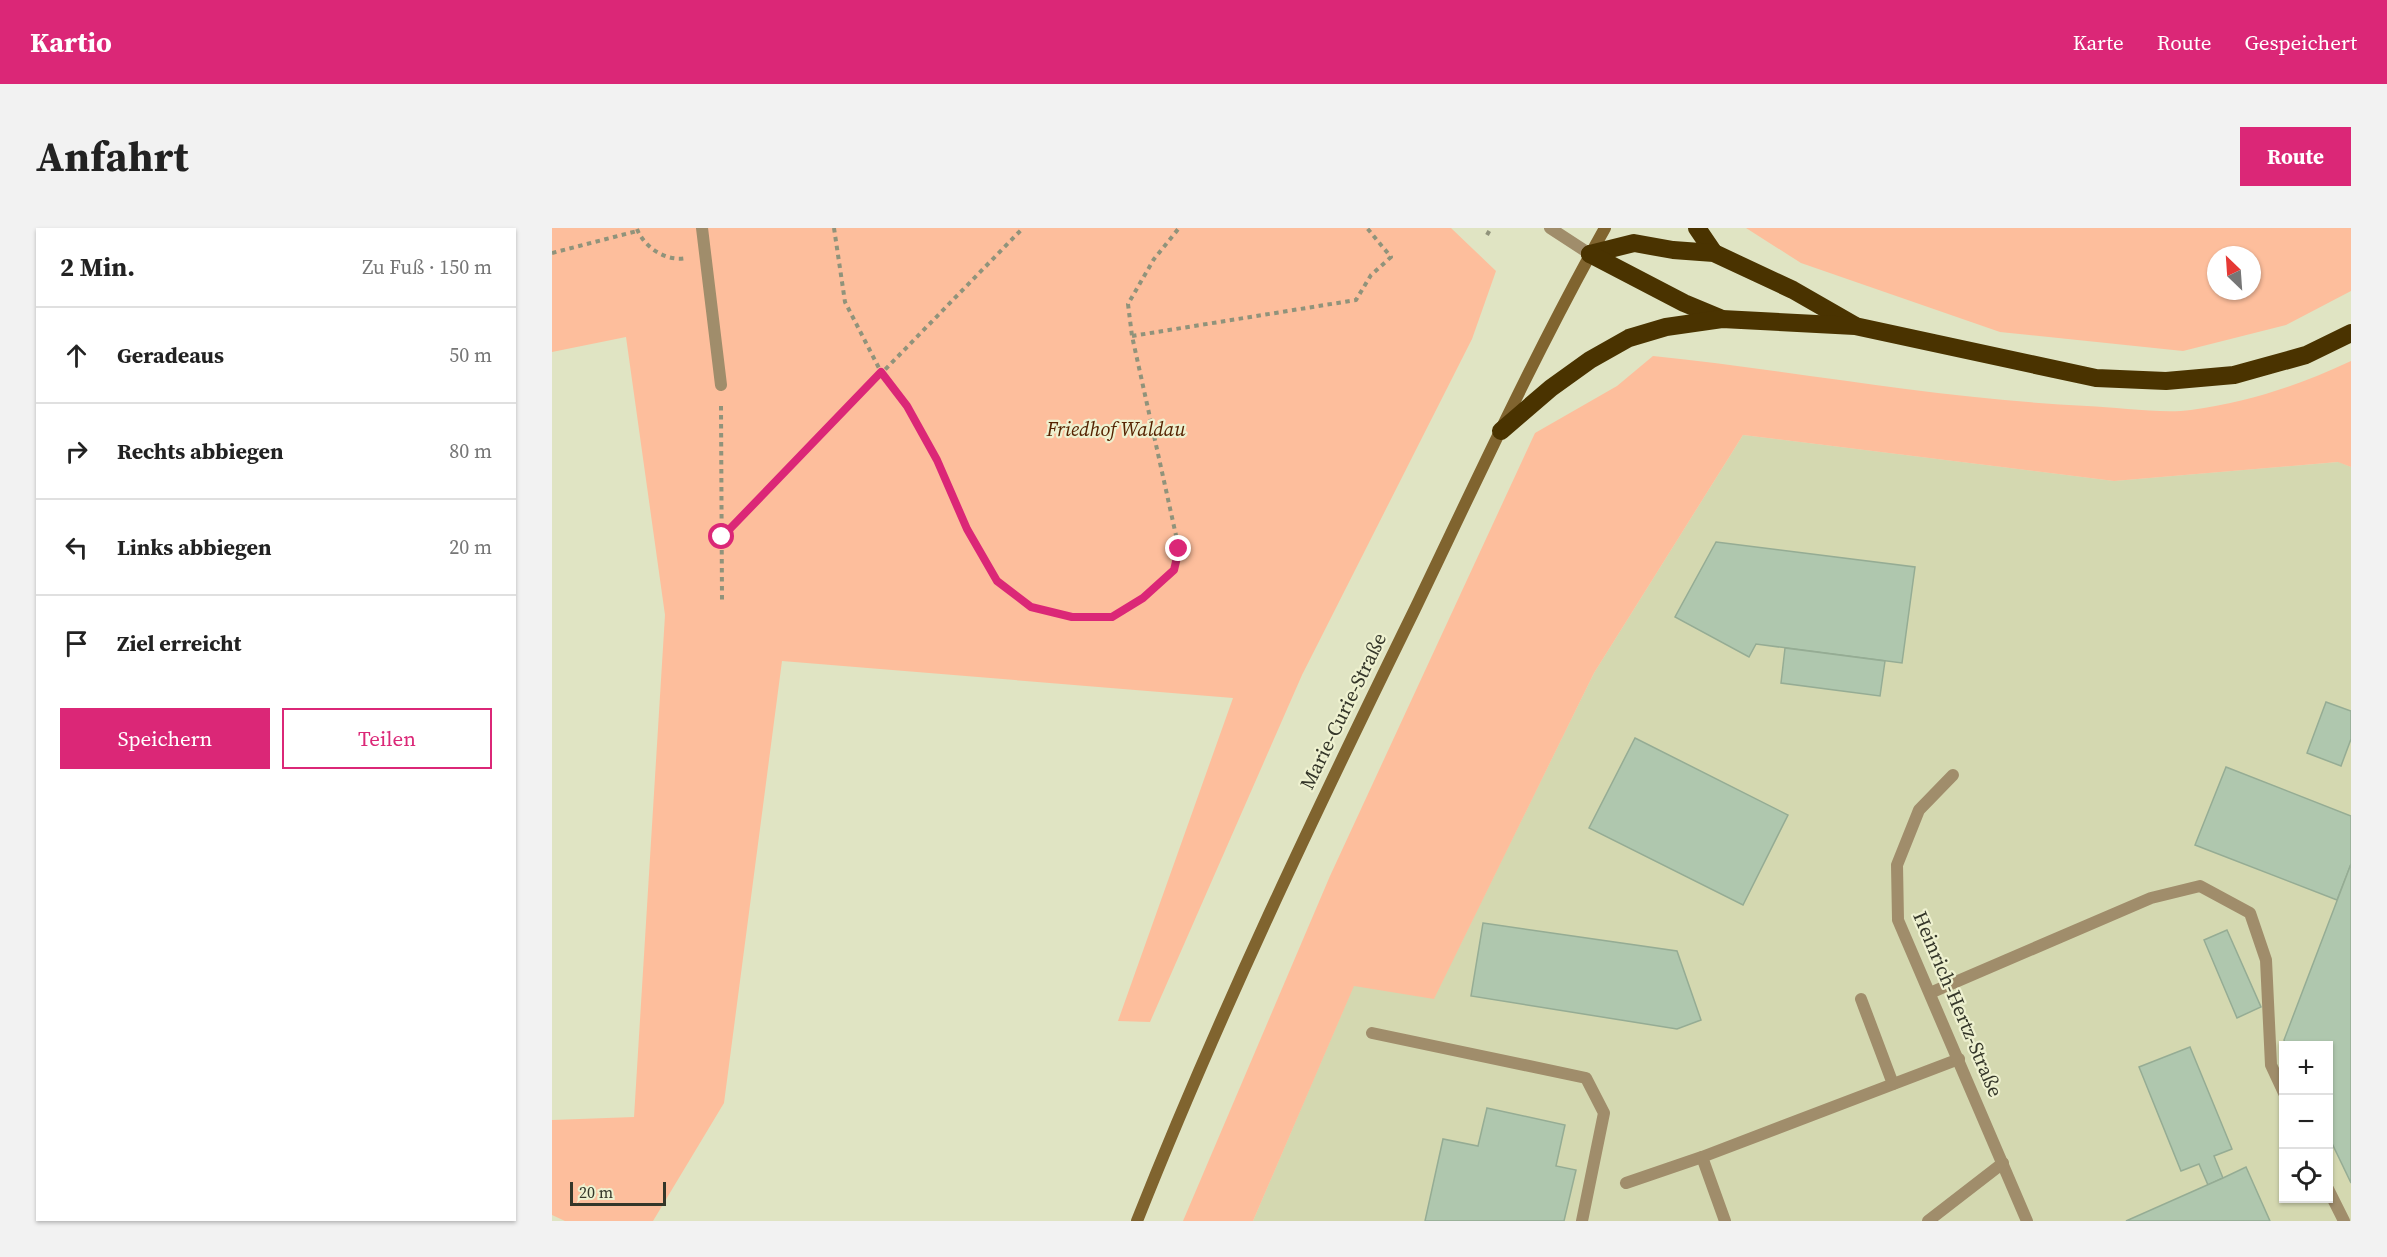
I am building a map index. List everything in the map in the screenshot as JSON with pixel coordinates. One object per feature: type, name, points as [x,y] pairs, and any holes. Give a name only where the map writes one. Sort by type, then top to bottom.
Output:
[{"type":"highway","points":[[1697,228],[1714,253]]},
{"type":"highway","points":[[1590,254],[1634,243],[1673,250],[1714,253],[1793,290],[1855,326]]},
{"type":"highway","points":[[1590,254],[1684,303],[1722,319]]},
{"type":"highway","points":[[1501,431],[1551,388],[1590,360],[1629,338],[1666,327],[1722,319],[1855,326],[2096,378],[2166,381],[2234,375],[2306,355],[2351,333]]},
{"type":"main road","name":"Marie-Curie-Straße","points":[[1137,1221],[1189,1089],[1301,842],[1501,431],[1605,228]]},
{"type":"street","points":[[702,228],[721,385]]},
{"type":"street","points":[[1550,228],[1590,254]]},
{"type":"street","name":"Heinrich-Hertz-Straße","points":[[1953,775],[1919,810],[1897,865],[1899,921],[2027,1221]]},
{"type":"street","points":[[1930,993],[2151,898],[2200,886],[2250,913],[2266,960],[2271,1065],[2279,1084]]},
{"type":"street","points":[[1861,999],[1893,1084]]},
{"type":"street","points":[[1372,1033],[1586,1078],[1604,1113],[1582,1221]]},
{"type":"street","points":[[1626,1183],[1702,1157],[1959,1059]]},
{"type":"street","points":[[1702,1157],[1725,1221]]},
{"type":"street","points":[[1928,1221],[2003,1163]]},
{"type":"street","points":[[2333,1199],[2344,1221]]},
{"type":"path","points":[[834,228],[845,302],[881,372],[907,406],[937,460],[967,529],[997,581],[1031,607],[1072,617],[1112,617],[1143,598],[1174,570],[1179,549],[1132,336],[1128,304],[1154,259],[1179,228]]},
{"type":"path","points":[[722,537],[1023,228]]},
{"type":"path","points":[[1132,336],[1356,300],[1371,275],[1391,256],[1367,228]]},
{"type":"path","points":[[1487,235],[1491,228]]},
{"type":"path","points":[[552,253],[637,229],[646,245],[662,254],[680,259],[705,255]]},
{"type":"path","points":[[721,385],[722,600]]},
{"type":"shaded area","points":[[1743,435],[2114,481],[2339,462],[2351,467],[2351,1221],[1253,1221],[1354,985],[1434,998],[1594,673]]},
{"type":"green space","name":"Friedhof Waldau","points":[[552,228],[1451,228],[1496,271],[1472,339],[1302,675],[1150,1022],[1118,1021],[1233,698],[782,661],[724,1103],[653,1221],[565,1221],[552,1215],[552,1120],[634,1117],[665,615],[626,337],[552,352]]},
{"type":"green space","points":[[1746,228],[2351,228],[2351,291],[2286,325],[2183,351],[2000,332],[1801,263]]},
{"type":"green space","points":[[1653,356],[1978,397],[2167,411],[2213,407],[2253,398],[2312,378],[2351,361],[2351,467],[2338,462],[2114,481],[1743,435],[1594,673],[1434,999],[1354,986],[1253,1221],[1183,1221],[1330,876],[1535,433],[1617,386]]},
{"type":"building","points":[[1716,542],[1915,567],[1902,663],[1756,644],[1749,657],[1675,617]]},
{"type":"building","points":[[1785,648],[1885,661],[1880,696],[1781,683]]},
{"type":"building","points":[[2326,702],[2351,711],[2351,739],[2341,766],[2307,753]]},
{"type":"building","points":[[1635,738],[1788,815],[1743,905],[1589,828]]},
{"type":"building","points":[[2226,767],[2351,816],[2351,864],[2337,900],[2195,845]]},
{"type":"building","points":[[2351,864],[2351,1183],[2333,1145],[2333,1041],[2284,1040]]},
{"type":"building","points":[[1483,923],[1677,951],[1701,1020],[1677,1029],[1471,996]]},
{"type":"building","points":[[2227,930],[2261,1007],[2237,1018],[2204,940]]},
{"type":"building","points":[[2190,1047],[2232,1149],[2214,1156],[2223,1178],[2208,1185],[2199,1164],[2181,1171],[2139,1067]]},
{"type":"building","points":[[1487,1108],[1565,1125],[1556,1166],[1576,1170],[1564,1221],[1425,1221],[1443,1139],[1478,1146]]},
{"type":"building","points":[[2246,1167],[2270,1221],[2126,1221],[2223,1178]]},
{"type":"route","points":[[722,537],[881,372],[907,406],[937,460],[967,529],[997,581],[1031,607],[1072,617],[1112,617],[1143,598],[1174,570],[1179,549]]}]
